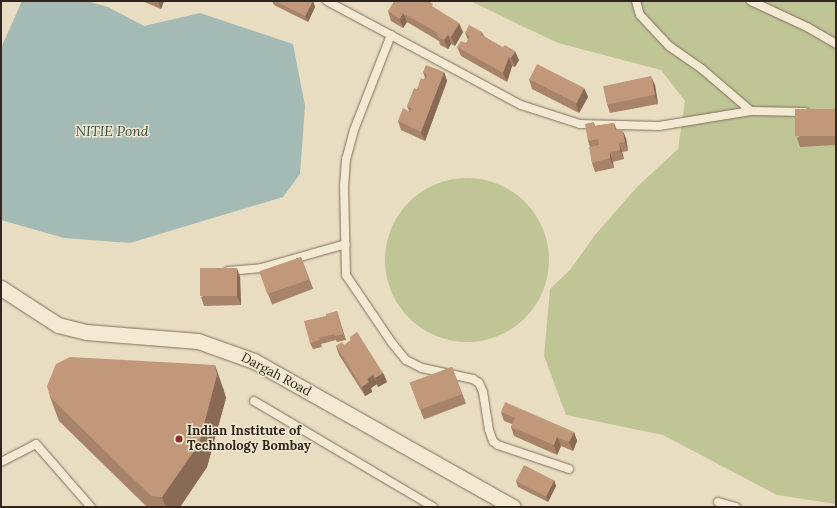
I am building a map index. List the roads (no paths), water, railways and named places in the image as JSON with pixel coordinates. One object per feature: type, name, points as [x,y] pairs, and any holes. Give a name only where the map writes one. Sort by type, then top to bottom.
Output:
[{"type":"street","name":"Dargah Road","points":[[1,288],[58,325],[86,332],[198,341],[254,361],[513,507]]},
{"type":"lane","points":[[327,1],[522,106],[580,124],[659,126],[751,111],[816,112]]},
{"type":"lane","points":[[636,1],[640,15],[669,46],[702,69],[751,111]]},
{"type":"lane","points":[[751,1],[807,26],[836,44]]},
{"type":"lane","points":[[391,35],[354,130],[346,160],[344,186],[346,275],[392,343],[406,360],[422,368],[473,379],[479,383],[483,392],[489,430],[493,441],[498,445],[569,469]]},
{"type":"lane","points":[[216,273],[261,268],[346,244]]},
{"type":"lane","points":[[254,401],[433,507]]},
{"type":"lane","points":[[1,462],[36,444],[91,507]]},
{"type":"lane","points":[[718,502],[736,507]]},
{"type":"water","name":"NITIE Pond","points":[[22,1],[86,1],[108,7],[144,26],[200,13],[293,44],[305,106],[300,174],[283,197],[130,243],[64,238],[1,220],[1,48]]},
{"type":"place","name":"Indian Institute of Technology Bombay","points":[[179,439]]}]
